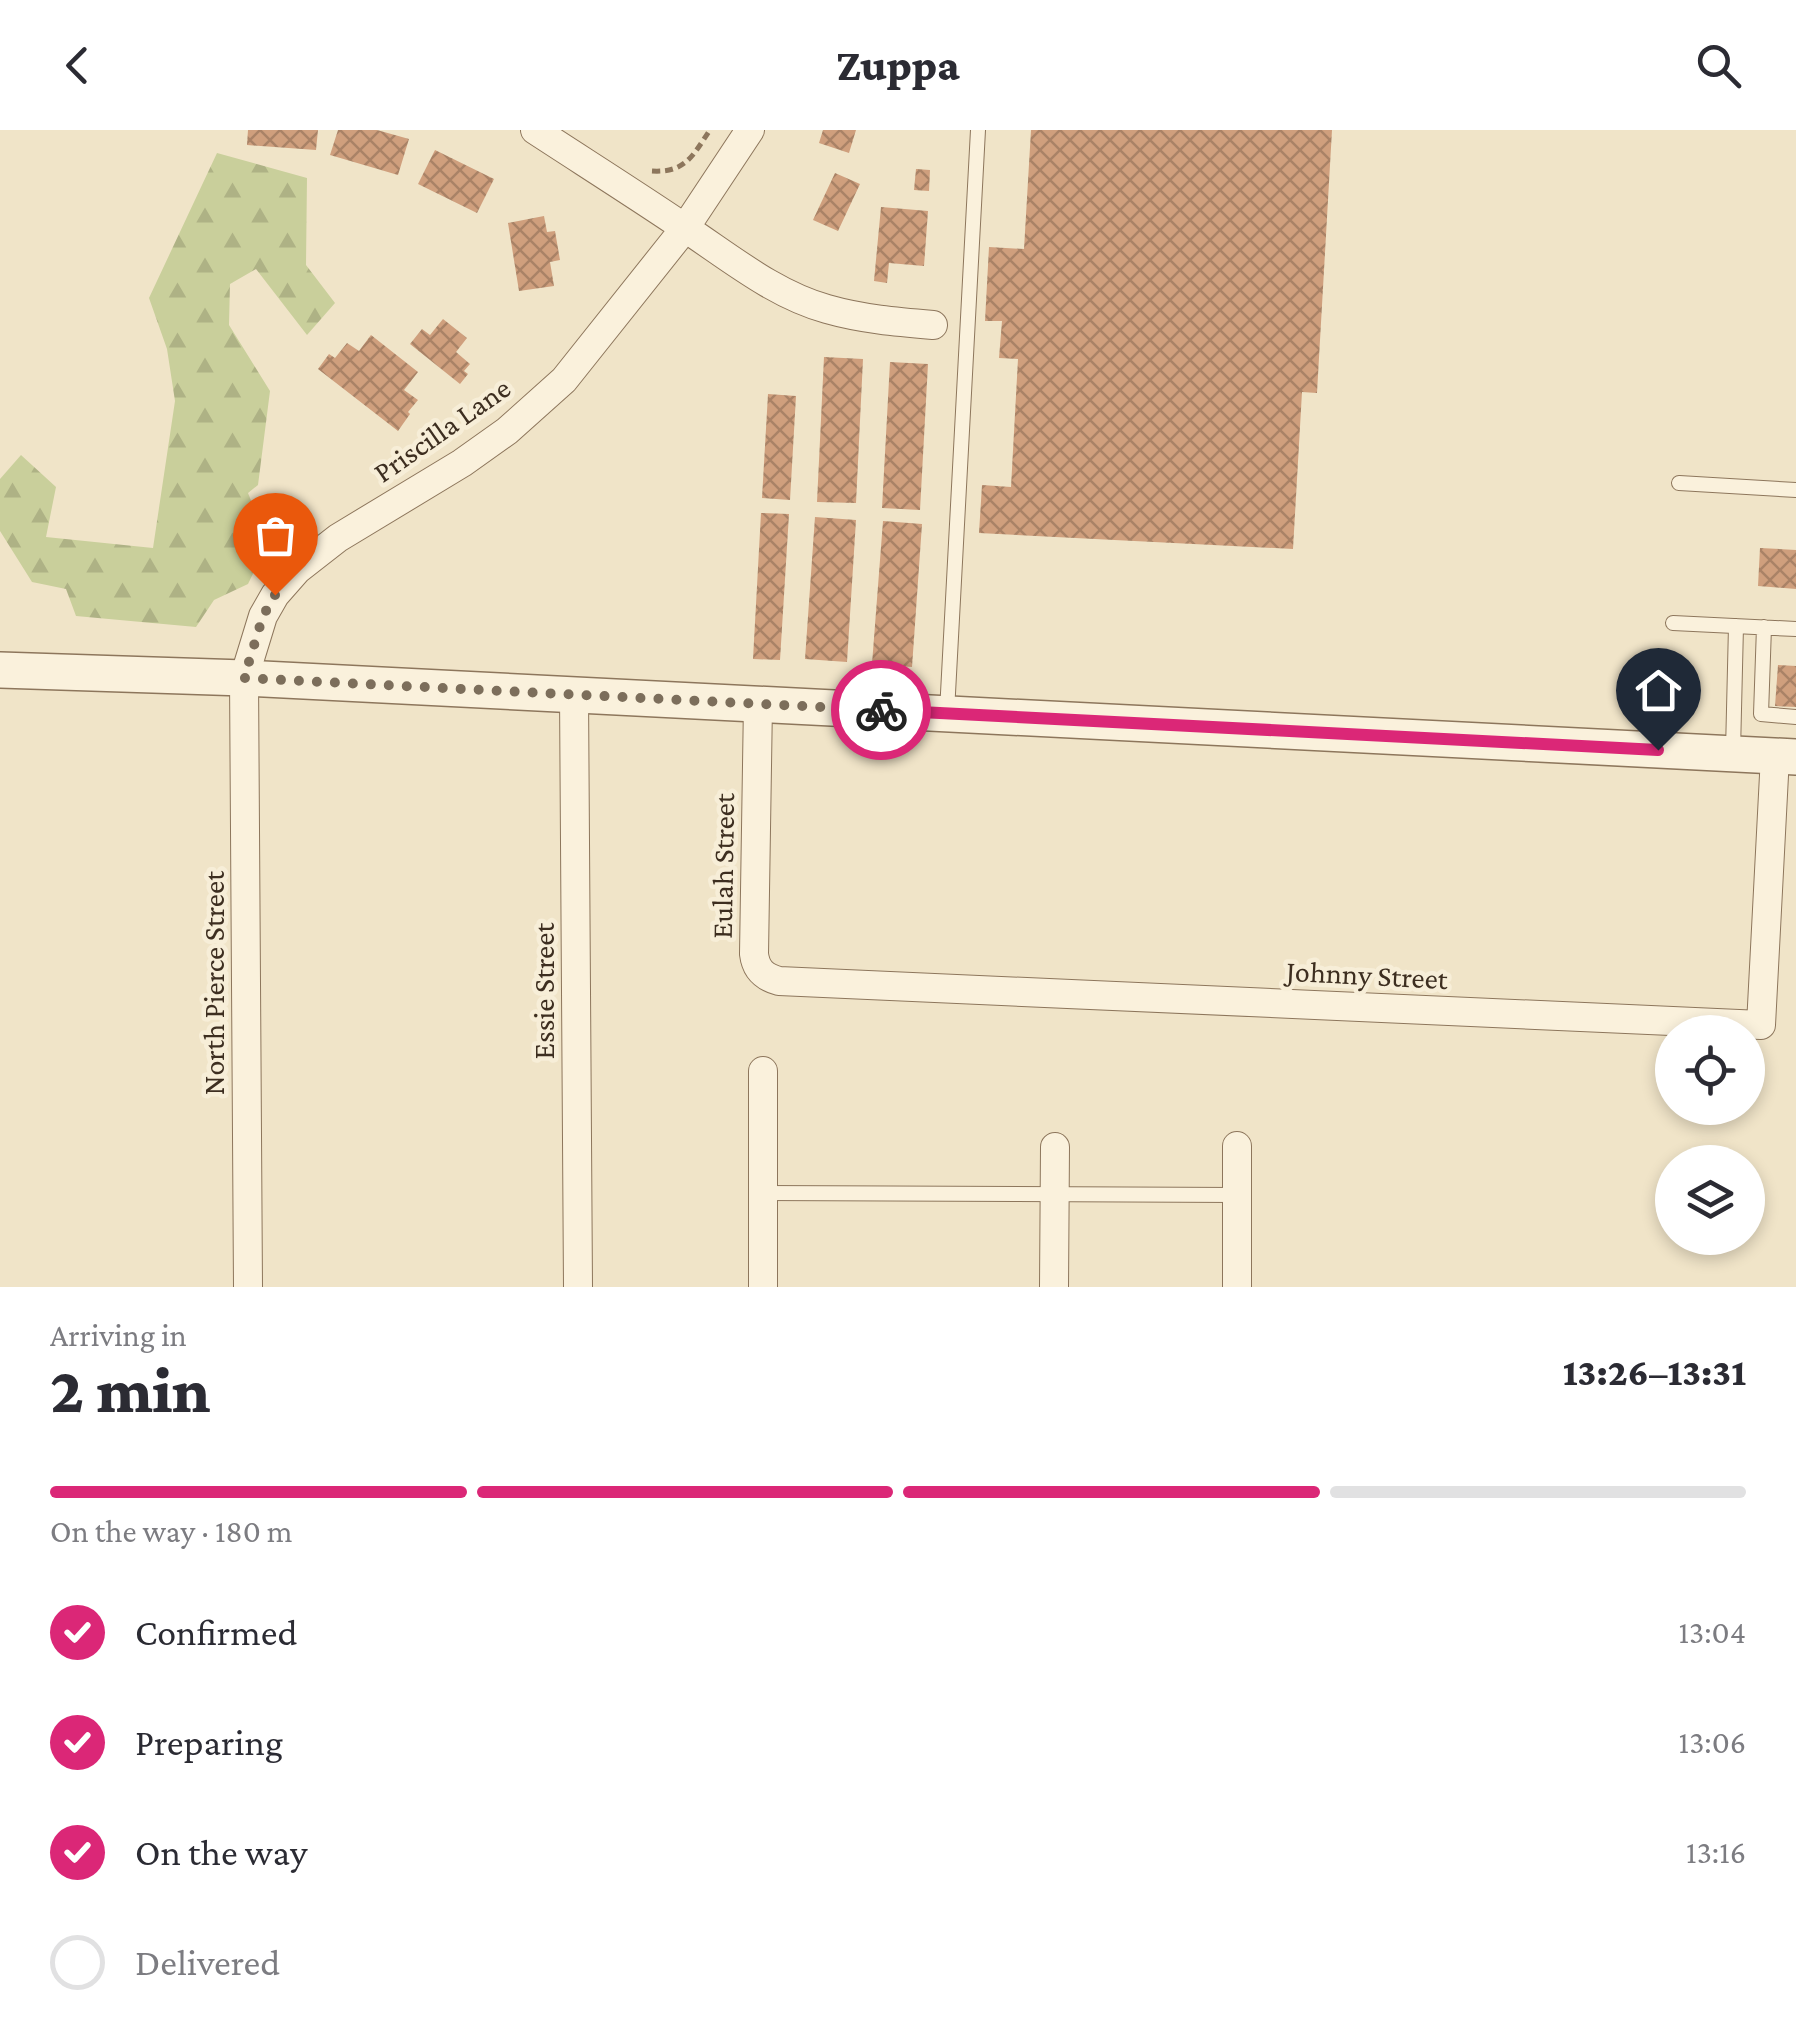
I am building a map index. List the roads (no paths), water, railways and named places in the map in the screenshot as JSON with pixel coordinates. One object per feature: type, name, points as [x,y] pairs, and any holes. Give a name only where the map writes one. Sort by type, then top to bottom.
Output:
[{"type":"street","points":[[535,130],[765,281],[825,309],[933,325]]},
{"type":"street","name":"Priscilla Lane","points":[[244,678],[263,616],[297,570],[338,538],[507,431],[564,380],[685,228],[750,130]]},
{"type":"street","points":[[0,670],[244,678],[1785,756]]},
{"type":"street","name":"North Pierce Street","points":[[244,678],[248,1287]]},
{"type":"street","name":"Essie Street","points":[[574,694],[578,1287]]},
{"type":"street","name":"Eulah Street","points":[[758,703],[755,963],[760,972],[779,981],[874,985]]},
{"type":"street","name":"Johnny Street","points":[[874,985],[1761,1025],[1766,930],[1785,756]]},
{"type":"street","points":[[763,1070],[763,1287]]},
{"type":"street","points":[[1054,1146],[1054,1287]]},
{"type":"street","points":[[1237,1146],[1237,1287]]},
{"type":"lane","points":[[947,713],[978,130]]},
{"type":"lane","points":[[1679,484],[1796,490]]},
{"type":"lane","points":[[1673,623],[1796,629]]},
{"type":"lane","points":[[1733,754],[1736,626]]},
{"type":"lane","points":[[1764,628],[1761,714],[1796,717]]},
{"type":"lane","points":[[763,1193],[1237,1194]]}]
